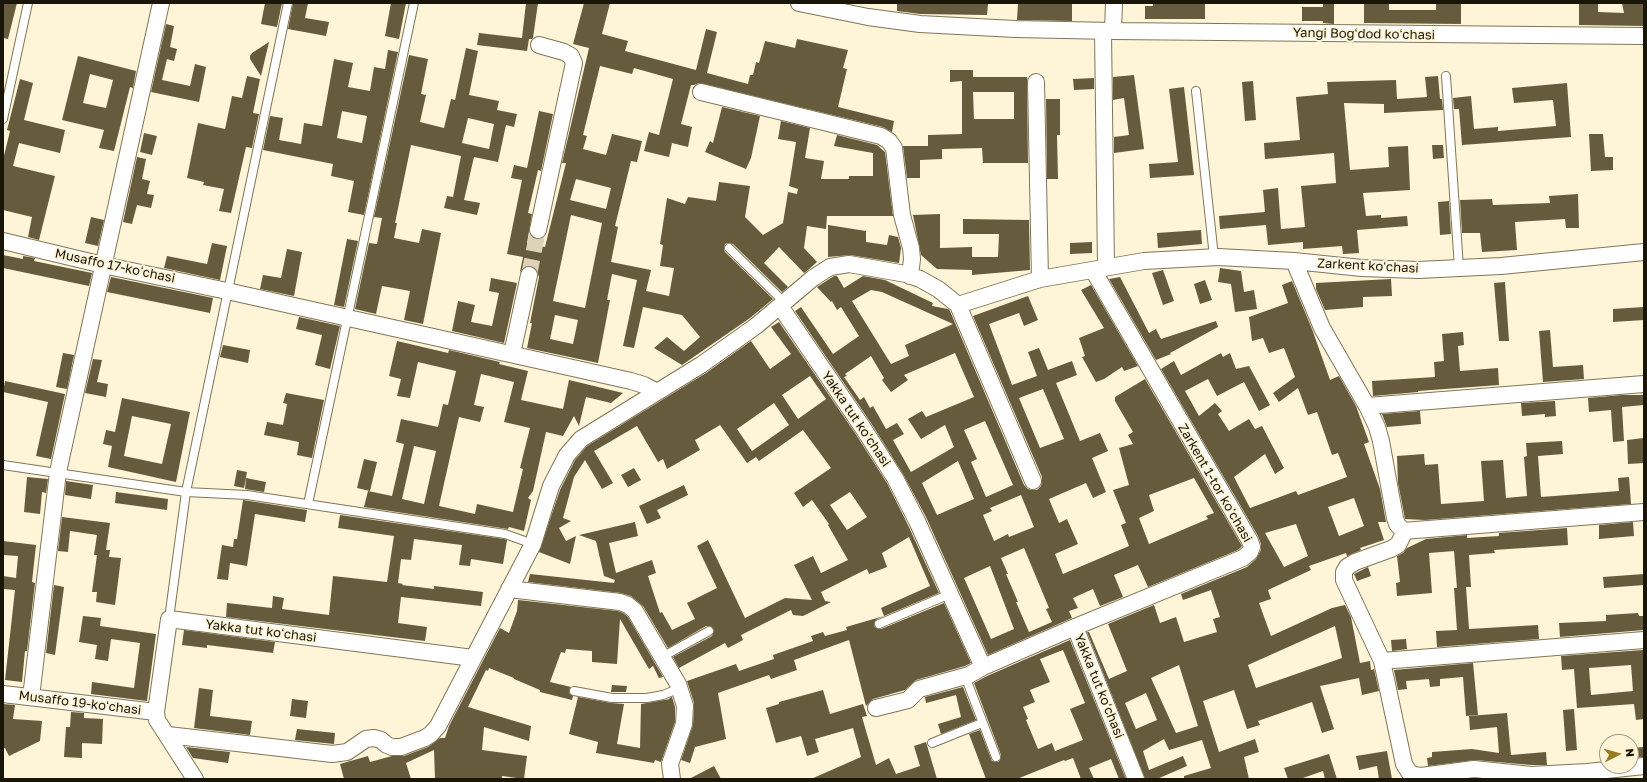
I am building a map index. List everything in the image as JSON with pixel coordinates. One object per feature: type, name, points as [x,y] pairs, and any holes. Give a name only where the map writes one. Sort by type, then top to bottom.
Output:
[{"type":"street","points":[[31,697],[58,472],[161,3]]},
{"type":"street","name":"Yangi Bogʻdod koʻchasi","points":[[799,3],[868,17],[926,25],[1015,29],[1644,36]]},
{"type":"street","points":[[1099,269],[1108,31],[1114,3]]},
{"type":"street","points":[[538,230],[574,63],[571,56],[564,52],[539,46]]},
{"type":"street","points":[[1036,82],[1040,279]]},
{"type":"street","points":[[701,92],[881,136],[889,141],[894,148],[902,215],[912,259],[910,276]]},
{"type":"street","name":"Musaffo 17-koʻchasi","points":[[3,241],[103,265],[227,290],[631,381],[644,385],[657,392]]},
{"type":"street","name":"Zarkent koʻchasi","points":[[958,305],[1040,279],[1144,261],[1214,257],[1294,261],[1362,268],[1418,270],[1501,266],[1644,252]]},
{"type":"street","points":[[1294,261],[1322,328],[1377,426],[1381,441],[1394,518],[1403,531],[1402,539],[1398,546],[1347,566],[1344,572],[1344,580],[1382,661],[1404,764],[1409,772],[1414,775],[1421,776],[1474,769],[1531,775],[1587,772],[1644,766]]},
{"type":"street","points":[[168,735],[332,754],[347,752],[366,739],[374,738],[381,740],[392,747],[401,747],[424,738],[438,726],[533,544],[551,486],[567,454],[581,439],[701,365],[756,326],[813,278],[830,267],[849,264],[876,268],[910,276],[938,289],[958,305],[1033,481]]},
{"type":"street","name":"Zarkent 1-tor koʻchasi","points":[[1075,626],[1243,558],[1248,555],[1252,547],[1099,269]]},
{"type":"street","points":[[512,354],[529,275]]},
{"type":"street","name":"Yakka tut koʻchasi","points":[[782,304],[895,478],[917,521],[983,667],[1075,626],[1136,779]]},
{"type":"street","points":[[1367,406],[1644,384]]},
{"type":"street","points":[[1403,531],[1644,512]]},
{"type":"street","points":[[509,589],[620,602],[628,605],[635,611],[641,618],[680,688],[685,706],[684,724],[670,764],[672,779]]},
{"type":"street","points":[[169,619],[156,712],[157,720],[162,730],[168,735],[195,779]]},
{"type":"street","name":"Yakka tut koʻchasi","points":[[169,619],[473,658]]},
{"type":"street","points":[[1382,661],[1644,640]]},
{"type":"street","points":[[876,708],[908,700],[922,688],[965,676],[983,667]]},
{"type":"street","name":"Musaffo 19-koʻchasi","points":[[3,694],[156,712]]},
{"type":"lane","points":[[169,619],[186,492],[288,3]]},
{"type":"lane","points":[[308,504],[414,3]]},
{"type":"lane","points":[[3,119],[28,4]]},
{"type":"lane","points":[[1446,76],[1460,268]]},
{"type":"lane","points":[[1196,91],[1214,257]]},
{"type":"lane","points":[[729,248],[782,304]]},
{"type":"lane","points":[[3,466],[58,472],[186,492],[247,495],[505,534],[533,544]]},
{"type":"lane","points":[[879,624],[950,594]]},
{"type":"lane","points":[[662,657],[709,631]]},
{"type":"lane","points":[[965,676],[996,757]]},
{"type":"lane","points":[[574,691],[612,698],[647,698],[663,695],[680,688]]},
{"type":"lane","points":[[932,743],[982,723]]},
{"type":"building","points":[[3,3],[17,3],[8,39],[3,38]]},
{"type":"building","points":[[265,3],[282,3],[277,27],[261,24]]},
{"type":"building","points":[[293,3],[308,3],[305,18],[329,22],[326,36],[288,29]]},
{"type":"building","points":[[391,3],[406,3],[399,39],[385,36]]},
{"type":"building","points":[[526,3],[538,3],[533,38],[529,39],[527,51],[477,45],[479,33],[522,38]]},
{"type":"building","points":[[584,3],[610,3],[602,34],[628,41],[625,51],[696,70],[706,29],[717,32],[707,73],[748,84],[750,75],[753,75],[756,62],[759,63],[765,41],[795,48],[797,39],[848,50],[843,68],[847,69],[838,107],[894,121],[892,132],[883,127],[699,83],[691,85],[681,124],[692,127],[688,147],[672,143],[669,157],[644,151],[649,132],[659,135],[673,79],[634,68],[632,74],[600,66],[583,135],[587,136],[583,149],[606,155],[612,134],[642,141],[637,162],[631,161],[615,226],[618,227],[611,262],[651,270],[646,291],[669,296],[674,268],[660,266],[663,245],[660,244],[667,198],[685,204],[688,197],[716,201],[719,182],[750,186],[745,217],[763,235],[783,223],[788,192],[797,194],[798,189],[789,186],[796,142],[778,139],[781,121],[810,128],[805,158],[824,161],[821,179],[849,179],[849,176],[873,176],[873,153],[834,146],[837,135],[877,145],[885,152],[893,216],[827,216],[826,229],[807,226],[804,248],[817,262],[808,270],[804,273],[779,247],[764,263],[788,287],[782,292],[733,244],[725,244],[725,252],[773,299],[750,318],[682,365],[654,348],[667,337],[684,351],[700,337],[682,315],[643,307],[634,348],[623,346],[637,280],[612,274],[607,300],[610,300],[598,363],[527,348],[532,323],[530,323],[539,277],[536,268],[531,266],[526,266],[520,272],[523,257],[507,254],[522,180],[511,178],[514,165],[527,168],[539,111],[553,114],[541,171],[538,170],[528,213],[532,214],[527,243],[545,247],[566,163],[562,163],[589,48],[573,44]],"holes":[[[576,179],[611,188],[606,209],[570,200]],[[571,215],[602,223],[585,308],[553,301]],[[555,315],[578,320],[573,344],[550,339]]]},
{"type":"building","points":[[897,3],[988,4],[987,15],[920,14],[897,11]]},
{"type":"building","points":[[1018,3],[1072,3],[1072,21],[1017,20]]},
{"type":"building","points":[[1153,3],[1205,3],[1205,19],[1145,19],[1145,6],[1153,6]]},
{"type":"building","points":[[1323,3],[1334,3],[1334,24],[1323,23],[1323,21],[1302,21],[1302,7],[1323,7]]},
{"type":"building","points":[[1364,3],[1389,3],[1389,10],[1436,10],[1436,3],[1461,3],[1461,24],[1364,23]]},
{"type":"building","points":[[1579,3],[1598,3],[1598,12],[1624,13],[1622,3],[1644,3],[1644,26],[1579,25]]},
{"type":"building","points":[[166,24],[174,26],[170,47],[177,49],[174,61],[167,59],[162,80],[190,86],[195,64],[206,67],[199,102],[151,92]]},
{"type":"building","points":[[269,42],[261,76],[250,59],[250,56],[252,53]]},
{"type":"building","points":[[466,48],[478,51],[469,95],[499,101],[497,110],[517,114],[514,127],[506,125],[498,162],[474,157],[464,200],[480,203],[477,215],[444,208],[447,196],[453,197],[461,156],[411,145],[395,223],[397,223],[394,238],[419,243],[422,229],[441,233],[423,324],[404,320],[410,291],[382,286],[376,314],[355,309],[369,243],[377,244],[382,218],[374,217],[409,55],[428,59],[421,94],[426,95],[420,122],[444,128],[451,99],[455,100]],"holes":[[[468,118],[494,124],[489,149],[462,143]]]},
{"type":"building","points":[[388,50],[398,52],[364,215],[348,212],[354,181],[331,176],[333,164],[263,150],[270,116],[283,118],[279,140],[301,144],[304,123],[322,126],[334,59],[353,63],[348,87],[370,91],[374,67],[385,69]],"holes":[[[342,111],[367,116],[362,143],[337,138]]]},
{"type":"building","points":[[78,56],[136,71],[133,88],[130,87],[114,151],[99,148],[104,130],[62,120]],"holes":[[[90,74],[113,80],[106,108],[83,103]]]},
{"type":"building","points":[[950,70],[973,70],[973,77],[1027,77],[1028,163],[983,163],[982,148],[942,149],[942,159],[920,160],[920,178],[907,178],[903,146],[928,146],[928,135],[962,134],[962,81],[950,82]],"holes":[[[973,92],[1014,92],[1014,119],[974,119]]]},
{"type":"building","points":[[1134,75],[1144,149],[1114,153],[1114,137],[1129,135],[1124,98],[1113,100],[1113,77]]},
{"type":"building","points":[[247,76],[260,79],[253,113],[259,114],[252,148],[246,147],[231,213],[219,211],[224,189],[203,185],[204,182],[187,178],[198,123],[225,129],[232,96],[242,98]]},
{"type":"building","points":[[1438,76],[1440,99],[1442,99],[1443,110],[1384,113],[1384,104],[1344,103],[1350,170],[1389,167],[1388,147],[1408,146],[1410,190],[1363,193],[1366,216],[1381,215],[1381,218],[1407,216],[1408,226],[1357,230],[1359,253],[1343,254],[1342,246],[1303,249],[1303,242],[1268,245],[1266,225],[1220,229],[1219,216],[1265,212],[1263,190],[1278,188],[1281,229],[1305,227],[1301,186],[1336,183],[1334,153],[1265,159],[1264,143],[1300,140],[1296,97],[1328,94],[1327,82],[1396,80],[1397,99],[1427,97],[1425,77]]},
{"type":"building","points":[[1094,78],[1094,89],[1074,90],[1073,79]]},
{"type":"building","points":[[20,79],[33,83],[24,120],[65,130],[60,153],[19,143],[13,166],[55,176],[39,240],[28,237],[32,217],[3,210],[3,160],[10,131],[7,130]]},
{"type":"building","points":[[1253,81],[1256,120],[1245,121],[1242,82]]},
{"type":"building","points":[[1567,83],[1571,137],[1462,145],[1459,109],[1454,109],[1453,98],[1471,96],[1474,129],[1498,127],[1498,131],[1556,126],[1553,100],[1514,103],[1512,88]]},
{"type":"building","points":[[1184,87],[1194,175],[1150,178],[1149,164],[1178,162],[1169,89]]},
{"type":"building","points":[[1046,99],[1060,99],[1060,135],[1057,135],[1058,179],[1047,179]]},
{"type":"building","points":[[722,107],[760,116],[751,158],[746,169],[705,152],[710,141],[713,143]]},
{"type":"building","points":[[144,133],[157,136],[152,155],[140,152]]},
{"type":"building","points":[[1589,134],[1603,134],[1605,157],[1613,157],[1613,170],[1591,171]]},
{"type":"building","points":[[1432,145],[1443,145],[1444,158],[1433,159]]},
{"type":"building","points":[[137,157],[146,159],[142,179],[150,181],[147,194],[154,195],[151,208],[137,205],[132,224],[123,222]]},
{"type":"building","points":[[1578,194],[1579,228],[1566,228],[1565,219],[1515,222],[1517,250],[1482,252],[1480,233],[1462,233],[1460,200],[1492,199],[1493,205],[1550,203],[1549,196]]},
{"type":"building","points":[[1449,201],[1451,234],[1440,235],[1438,202]]},
{"type":"building","points":[[940,214],[940,248],[972,247],[972,257],[998,257],[999,234],[963,234],[963,219],[1029,220],[1030,270],[972,275],[972,270],[937,269],[921,255],[913,215]]},
{"type":"building","points":[[91,217],[104,220],[98,246],[85,243]]},
{"type":"building","points":[[828,225],[866,231],[866,242],[887,245],[889,235],[898,237],[901,248],[899,263],[850,255],[828,257]]},
{"type":"building","points":[[1201,230],[1202,244],[1158,248],[1157,233]]},
{"type":"building","points":[[347,239],[358,241],[344,307],[334,305]]},
{"type":"building","points":[[1092,242],[1092,253],[1070,254],[1070,243]]},
{"type":"building","points":[[212,243],[227,246],[220,280],[164,268],[167,256],[207,264]]},
{"type":"building","points":[[287,249],[302,252],[294,296],[260,289],[263,275],[281,278]]},
{"type":"building","points":[[3,255],[23,259],[23,256],[35,258],[34,261],[92,273],[89,286],[3,268]]},
{"type":"building","points":[[1220,268],[1241,271],[1244,292],[1254,290],[1257,309],[1235,312],[1231,284],[1218,282]]},
{"type":"building","points":[[1163,270],[1174,301],[1163,305],[1152,273]]},
{"type":"building","points":[[834,276],[837,276],[844,288],[863,276],[885,280],[933,303],[932,306],[948,309],[1024,485],[1028,489],[1037,490],[1041,486],[1042,477],[973,316],[1028,296],[1038,320],[1024,326],[1019,313],[989,324],[1012,385],[1037,376],[1028,352],[1039,348],[1048,370],[1072,361],[1077,375],[1056,383],[1080,441],[1100,433],[1108,451],[1092,458],[1106,492],[1093,498],[1086,483],[1049,499],[1059,523],[1067,519],[1078,544],[1055,554],[1063,574],[1129,546],[1121,525],[1126,523],[1113,490],[1129,485],[1119,448],[1133,444],[1128,435],[1133,432],[1115,401],[1115,397],[1145,379],[1242,546],[1238,550],[1148,587],[1138,565],[1114,575],[1123,597],[1100,606],[1093,589],[1073,598],[1078,608],[1069,611],[1072,618],[988,655],[926,517],[903,474],[871,423],[795,311],[801,307],[833,354],[859,336],[841,307],[837,310],[832,301],[831,302],[817,287]],"holes":[[[871,290],[882,292],[953,324],[905,345],[909,356],[891,364],[852,301]],[[955,353],[974,397],[926,417],[922,411],[908,419],[921,439],[945,425],[954,447],[911,472],[893,440],[904,434],[897,423],[886,429],[873,406],[870,408],[864,397],[860,400],[844,377],[847,376],[845,374],[871,356],[884,378],[882,380],[891,392],[908,380],[904,375]],[[1043,389],[1064,439],[1040,448],[1019,398]],[[985,421],[1013,485],[986,497],[971,462],[977,459],[964,430]],[[958,461],[974,499],[937,515],[922,483]],[[1194,478],[1214,513],[1206,516],[1208,519],[1149,544],[1139,518],[1154,511],[1149,495]],[[1021,495],[1034,527],[1009,537],[1008,534],[994,541],[983,515],[992,511],[990,508]],[[1024,548],[1049,608],[1046,609],[1052,622],[1029,632],[1006,574],[1008,574],[1001,558]],[[990,566],[1014,629],[991,639],[964,578]]]},
{"type":"building","points":[[111,277],[213,298],[210,313],[107,292]]},
{"type":"building","points":[[1120,277],[1149,333],[1156,329],[1161,339],[1216,321],[1218,327],[1170,353],[1171,354],[1156,360],[1109,279]]},
{"type":"building","points":[[491,278],[517,283],[504,343],[452,331],[458,301],[475,305],[471,322],[492,326],[499,293],[489,291]]},
{"type":"building","points":[[1391,279],[1392,296],[1363,297],[1363,307],[1325,310],[1316,289],[1316,283]]},
{"type":"building","points":[[1205,280],[1212,300],[1200,304],[1194,284]]},
{"type":"building","points":[[1292,281],[1312,329],[1330,380],[1339,376],[1356,406],[1369,442],[1364,444],[1380,489],[1386,522],[1378,522],[1384,540],[1360,548],[1361,550],[1347,556],[1346,553],[1309,566],[1311,570],[1268,590],[1271,599],[1259,603],[1271,636],[1332,608],[1345,605],[1351,617],[1360,663],[1370,661],[1371,670],[1374,669],[1379,691],[1362,695],[1359,678],[1320,686],[1334,729],[1322,733],[1312,702],[1258,721],[1260,725],[1247,729],[1234,690],[1203,701],[1219,752],[1255,739],[1259,752],[1244,757],[1249,779],[1184,779],[1184,776],[1211,768],[1202,740],[1169,750],[1164,739],[1143,751],[1149,770],[1183,756],[1187,766],[1157,779],[1145,779],[1087,632],[1089,632],[1109,679],[1127,671],[1108,624],[1154,605],[1160,623],[1176,617],[1184,642],[1217,632],[1213,619],[1220,617],[1211,590],[1183,600],[1181,594],[1247,567],[1256,559],[1261,550],[1261,544],[1258,536],[1161,369],[1174,361],[1181,375],[1221,353],[1223,357],[1230,353],[1236,369],[1249,366],[1270,405],[1259,411],[1244,382],[1217,396],[1208,379],[1185,391],[1199,416],[1215,403],[1222,411],[1218,414],[1229,431],[1249,419],[1255,429],[1262,426],[1284,468],[1275,474],[1265,454],[1234,477],[1250,508],[1296,491],[1298,495],[1347,477],[1338,453],[1332,455],[1317,412],[1308,415],[1298,388],[1279,402],[1273,393],[1295,377],[1284,348],[1269,353],[1263,338],[1252,341],[1249,317],[1288,303],[1282,285]],"holes":[[[1354,498],[1364,526],[1339,536],[1328,507]],[[1296,524],[1308,556],[1284,567],[1265,533]],[[1335,626],[1342,658],[1256,688],[1248,665]],[[1179,665],[1198,726],[1176,733],[1151,678]],[[1146,693],[1157,720],[1136,729],[1125,703]]]},
{"type":"building","points":[[1505,282],[1509,341],[1499,341],[1494,283]]},
{"type":"building","points":[[1091,285],[1138,366],[1124,371],[1122,367],[1104,379],[1096,382],[1082,357],[1085,356],[1079,338],[1104,328],[1081,290]]},
{"type":"building","points":[[1644,307],[1644,320],[1613,322],[1613,309]]},
{"type":"building","points":[[299,317],[340,326],[330,369],[315,365],[322,335],[296,329]]},
{"type":"building","points":[[779,322],[855,433],[887,483],[939,593],[877,619],[874,626],[881,629],[944,603],[971,663],[916,680],[905,690],[873,699],[866,706],[849,640],[794,660],[797,670],[771,679],[769,675],[718,693],[726,739],[695,747],[690,763],[681,760],[693,725],[694,703],[687,681],[736,664],[739,671],[774,659],[773,655],[813,641],[811,636],[823,632],[825,636],[847,630],[846,627],[884,616],[881,608],[930,586],[909,537],[882,553],[887,567],[869,574],[867,569],[821,592],[825,601],[831,602],[803,616],[793,615],[791,610],[741,635],[743,640],[728,648],[725,643],[679,668],[673,657],[712,636],[714,631],[712,627],[706,626],[668,648],[643,606],[631,596],[621,593],[528,582],[530,574],[614,583],[615,580],[604,576],[596,541],[579,535],[635,522],[638,536],[609,543],[616,573],[652,560],[656,573],[648,576],[660,613],[662,612],[672,630],[695,619],[687,603],[717,588],[697,546],[708,540],[745,618],[785,598],[812,600],[794,565],[813,556],[821,573],[848,560],[828,525],[829,524],[812,500],[803,507],[794,493],[831,468],[803,430],[759,461],[756,457],[747,463],[720,425],[695,440],[700,450],[667,469],[663,459],[658,462],[637,426],[594,451],[613,483],[602,489],[585,460],[574,477],[563,518],[571,521],[559,528],[566,541],[576,536],[570,564],[539,552],[560,490],[575,460],[587,446],[706,373],[751,341],[770,369],[791,354],[771,327]],"holes":[[[810,376],[826,399],[798,419],[782,395]],[[774,403],[789,425],[752,451],[737,429]],[[850,492],[867,517],[847,530],[830,505]]]},
{"type":"building","points":[[1550,330],[1553,367],[1583,365],[1584,379],[1543,382],[1539,331]]},
{"type":"building","points":[[1463,332],[1464,345],[1458,346],[1460,371],[1498,368],[1499,385],[1373,396],[1372,381],[1435,377],[1434,362],[1444,361],[1442,334]]},
{"type":"building","points":[[397,341],[448,353],[449,350],[500,362],[499,364],[528,371],[521,400],[563,409],[569,380],[623,393],[611,403],[586,397],[579,426],[574,416],[563,436],[546,432],[533,491],[528,498],[531,500],[524,531],[509,527],[508,529],[364,507],[368,491],[392,496],[404,444],[396,442],[401,419],[438,427],[443,404],[448,405],[456,371],[418,362],[410,398],[397,396],[401,379],[389,376]],"holes":[[[481,374],[514,382],[504,422],[530,428],[520,468],[523,469],[513,512],[477,504],[475,514],[439,506],[459,417],[480,422],[484,407],[474,405]],[[414,446],[436,451],[424,504],[402,499]]]},
{"type":"building","points":[[223,345],[250,350],[248,363],[220,357]]},
{"type":"building","points":[[63,353],[74,355],[67,389],[56,387]]},
{"type":"building","points":[[93,359],[102,360],[97,382],[108,384],[106,397],[85,393]]},
{"type":"building","points":[[5,381],[65,394],[51,459],[36,456],[48,402],[3,392]]},
{"type":"building","points":[[286,393],[324,400],[312,458],[297,455],[299,442],[264,435],[267,422],[283,425],[287,404],[283,403]]},
{"type":"building","points":[[1644,395],[1644,405],[1622,407],[1624,441],[1613,442],[1611,410],[1589,412],[1588,398]]},
{"type":"building","points":[[122,398],[190,412],[176,482],[108,467],[112,446],[103,444],[106,430],[115,432]],"holes":[[[132,416],[171,424],[162,464],[124,456]]]},
{"type":"building","points":[[1555,401],[1556,416],[1545,417],[1545,414],[1522,416],[1521,403]]},
{"type":"building","points":[[1420,411],[1421,424],[1387,427],[1382,414]]},
{"type":"building","points":[[1644,438],[1644,463],[1628,464],[1627,440]]},
{"type":"building","points":[[1562,441],[1563,454],[1538,456],[1541,497],[1619,491],[1618,478],[1629,477],[1631,504],[1425,520],[1405,519],[1398,483],[1397,456],[1424,454],[1425,465],[1438,464],[1441,504],[1484,501],[1481,461],[1503,460],[1506,498],[1527,496],[1524,457],[1527,456],[1526,443]]},
{"type":"building","points":[[364,459],[377,462],[370,491],[357,488]]},
{"type":"building","points":[[634,468],[641,480],[628,487],[621,475]]},
{"type":"building","points":[[237,470],[247,472],[244,488],[234,486]]},
{"type":"building","points":[[27,477],[48,479],[46,493],[42,492],[40,514],[24,512]]},
{"type":"building","points":[[246,478],[266,482],[264,492],[245,489]]},
{"type":"building","points":[[66,481],[93,485],[91,499],[65,495]]},
{"type":"building","points":[[684,485],[688,495],[657,510],[661,518],[647,524],[639,506]]},
{"type":"building","points":[[116,492],[168,499],[167,510],[115,503]]},
{"type":"building","points":[[243,500],[307,510],[305,522],[255,514],[247,566],[230,563],[228,580],[217,579],[222,545],[233,547],[234,539],[237,539]]},
{"type":"building","points":[[340,515],[504,539],[507,540],[503,564],[471,559],[470,566],[459,565],[462,545],[414,539],[411,560],[401,559],[398,583],[403,584],[402,585],[434,589],[434,586],[483,592],[481,606],[401,597],[398,623],[427,627],[425,641],[226,617],[227,603],[272,608],[273,596],[284,598],[282,609],[329,615],[333,576],[387,582],[394,536],[338,528]]},
{"type":"building","points":[[62,517],[110,523],[106,550],[110,550],[109,557],[121,558],[115,605],[96,602],[97,592],[92,592],[97,555],[94,555],[97,535],[70,531],[68,552],[58,551]]},
{"type":"building","points":[[1633,522],[1634,536],[1599,539],[1599,525]]},
{"type":"building","points":[[1567,528],[1568,545],[1494,550],[1495,553],[1469,555],[1471,587],[1466,587],[1469,629],[1538,625],[1539,639],[1437,647],[1436,631],[1457,630],[1454,588],[1457,588],[1454,551],[1429,553],[1432,593],[1397,596],[1396,583],[1400,582],[1397,556],[1403,553],[1407,548],[1426,539],[1467,535],[1467,538],[1499,536],[1499,533]]},
{"type":"building","points":[[3,541],[36,545],[32,582],[35,583],[22,682],[5,680],[15,590],[3,589],[3,576],[16,578],[18,556],[3,555]]},
{"type":"building","points":[[1368,567],[1371,576],[1357,581],[1354,574]]},
{"type":"building","points":[[1644,574],[1644,585],[1604,588],[1603,577]]},
{"type":"building","points":[[54,585],[64,587],[55,655],[46,653]]},
{"type":"building","points":[[518,600],[618,611],[623,613],[628,617],[663,677],[659,678],[653,666],[649,669],[620,619],[617,664],[592,662],[592,651],[566,649],[565,653],[561,652],[550,682],[571,687],[569,693],[573,696],[572,700],[540,692],[540,690],[514,678],[489,668],[488,671],[486,670],[468,707],[531,726],[529,741],[484,727],[482,750],[527,756],[524,779],[502,776],[502,779],[435,779],[434,750],[406,763],[411,779],[344,779],[340,764],[368,756],[370,762],[392,756],[404,756],[428,747],[440,738],[445,738],[449,726],[500,628],[509,633],[517,611]]},
{"type":"building","points":[[1638,613],[1639,616],[1644,616],[1644,630],[1560,637],[1559,623],[1606,621],[1606,615]]},
{"type":"building","points":[[83,616],[101,618],[100,626],[156,634],[147,701],[91,694],[92,682],[134,688],[140,643],[111,639],[108,661],[95,659],[97,645],[79,642]]},
{"type":"building","points":[[184,630],[275,642],[273,653],[207,645],[207,648],[182,645]]},
{"type":"building","points":[[1406,639],[1407,649],[1392,651],[1391,640]]},
{"type":"building","points":[[1070,640],[1126,779],[1119,779],[1111,759],[1089,768],[1094,779],[1081,779],[1073,758],[1064,760],[1017,779],[986,779],[969,734],[980,730],[992,761],[998,762],[1000,760],[1001,755],[974,683]],"holes":[[[1063,650],[1085,703],[1070,709],[1083,740],[1055,751],[1052,743],[1038,749],[1026,720],[1028,719],[1023,707],[1035,702],[1030,690],[1050,682],[1040,659]]]},
{"type":"building","points":[[1643,650],[1644,719],[1636,720],[1634,704],[1577,708],[1574,669],[1562,670],[1561,656]],"holes":[[[1631,665],[1633,691],[1591,695],[1589,668]]]},
{"type":"building","points":[[1473,663],[1478,715],[1466,716],[1463,677],[1440,679],[1440,686],[1430,687],[1429,679],[1406,681],[1407,689],[1398,690],[1394,670]]},
{"type":"building","points":[[612,685],[627,686],[626,692],[611,692]]},
{"type":"building","points":[[963,687],[976,720],[941,734],[938,724],[961,717],[956,695],[926,703],[925,697]]},
{"type":"building","points":[[199,688],[213,690],[210,716],[252,721],[250,735],[194,728]]},
{"type":"building","points":[[823,690],[830,714],[863,704],[867,716],[862,717],[876,765],[889,758],[896,774],[920,766],[914,746],[926,742],[937,779],[811,779],[861,757],[853,728],[815,739],[819,752],[807,756],[801,736],[776,743],[766,708],[779,704],[779,702]]},
{"type":"building","points":[[578,697],[624,704],[617,744],[640,748],[641,704],[670,699],[669,698],[672,697],[675,707],[675,722],[661,762],[655,760],[654,763],[596,753],[598,742],[569,734]]},
{"type":"building","points":[[292,699],[308,701],[306,718],[290,716]]},
{"type":"building","points":[[3,704],[15,705],[13,719],[42,721],[40,741],[9,756],[5,748],[3,748]]},
{"type":"building","points":[[1574,709],[1577,750],[1566,751],[1563,710]]},
{"type":"building","points":[[71,712],[84,713],[84,718],[103,719],[102,744],[82,743],[82,758],[64,757],[66,727],[70,727]]},
{"type":"building","points":[[1507,713],[1511,755],[1546,752],[1547,765],[1475,760],[1428,766],[1427,758],[1432,757],[1432,752],[1472,749],[1499,753],[1497,727],[1470,730],[1469,716]]},
{"type":"building","points":[[297,729],[335,733],[334,744],[295,740]]},
{"type":"building","points":[[186,747],[230,752],[228,763],[193,758]]},
{"type":"building","points":[[1639,747],[1644,747],[1644,757],[1639,757]]},
{"type":"building","points":[[1387,751],[1392,779],[1379,779],[1377,766],[1359,770],[1356,756]]},
{"type":"building","points":[[1329,754],[1337,779],[1325,779],[1323,771],[1300,779],[1288,779],[1284,768]]},
{"type":"building","points":[[714,766],[721,779],[689,779]]},
{"type":"tunnel","points":[[529,275],[538,230]]}]
